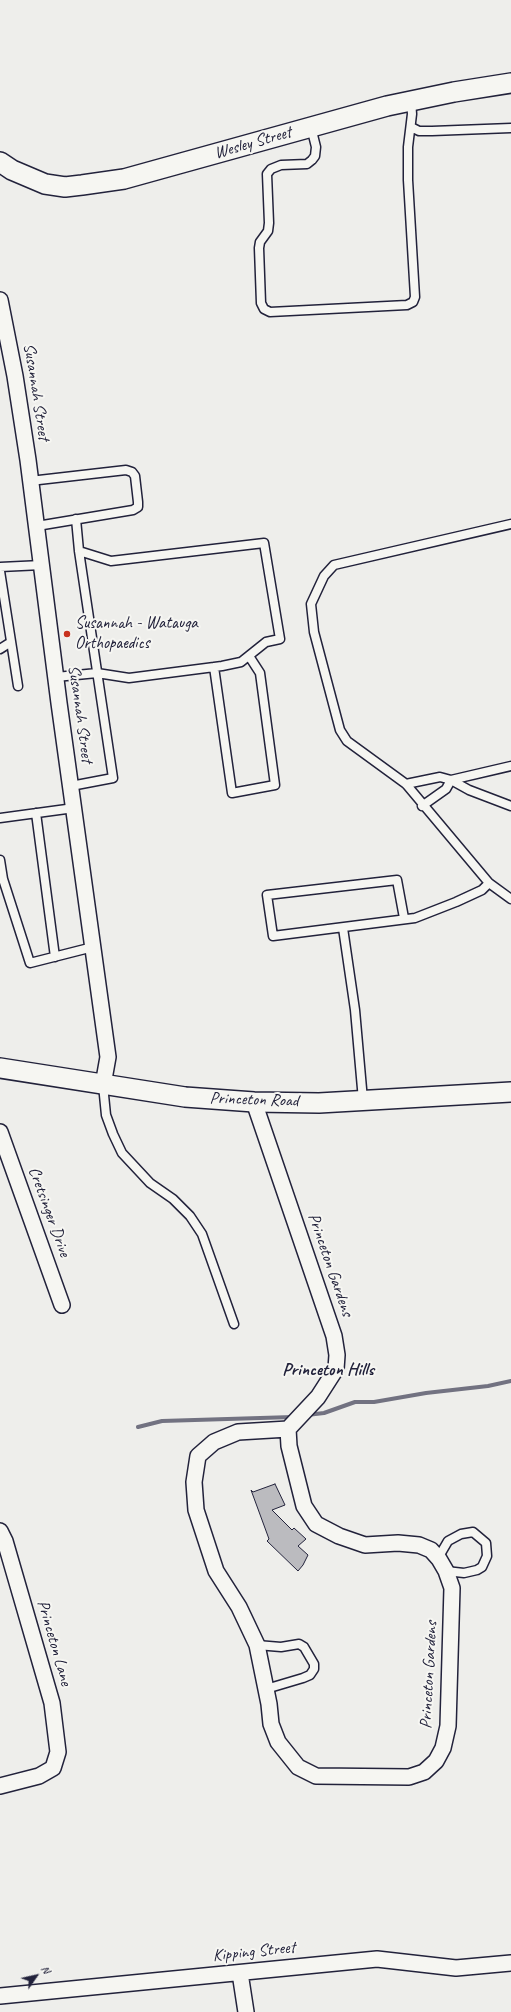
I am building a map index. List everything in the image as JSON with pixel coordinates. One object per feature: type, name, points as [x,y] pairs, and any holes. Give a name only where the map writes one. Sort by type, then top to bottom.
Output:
[{"type":"street","name":"Wesley Street","points":[[0,162],[12,170],[45,184],[71,187],[124,179],[311,126],[411,101],[454,92],[511,83]]},
{"type":"street","name":"Susannah Street","points":[[0,300],[15,376],[37,526],[70,786],[108,1057],[103,1086]]},
{"type":"street","name":"Princeton Road","points":[[0,1068],[103,1086],[185,1097],[254,1102],[319,1103],[511,1092]]},
{"type":"street","name":"Princeton Gardens","points":[[254,1102],[334,1336],[337,1355],[336,1369],[318,1397],[288,1429],[238,1432],[214,1442],[198,1456],[194,1482],[196,1510],[216,1571],[239,1607],[257,1645],[271,1724],[278,1742],[298,1767],[316,1776],[409,1777],[424,1772],[436,1761],[443,1748],[448,1726],[452,1588],[443,1565]]},
{"type":"street","name":"Cretsinger Drive","points":[[0,1132],[62,1305]]},
{"type":"street","points":[[288,1429],[289,1446],[304,1506],[316,1524],[339,1536],[365,1545],[398,1543],[419,1545],[431,1550],[443,1565]]},
{"type":"street","name":"Princeton Lane","points":[[0,1531],[5,1541],[52,1703],[58,1752],[53,1768],[39,1776],[0,1786]]},
{"type":"street","name":"Kipping Street","points":[[0,1996],[377,1958],[456,1968],[511,1963]]},
{"type":"street","points":[[240,1973],[246,2012]]},
{"type":"lane","points":[[311,126],[316,147],[316,156],[307,164],[281,166],[272,169],[268,174],[268,231],[260,242],[258,248],[261,303],[264,309],[270,312],[407,305],[413,302],[415,297],[408,147],[411,127],[411,101]]},
{"type":"lane","points":[[411,127],[419,131],[511,128]]},
{"type":"lane","points":[[30,481],[126,470],[132,472],[135,476],[138,507],[133,510],[37,526]]},
{"type":"lane","points":[[70,786],[112,778],[79,551],[76,519]]},
{"type":"lane","points":[[511,524],[334,566],[324,576],[316,590],[311,604],[314,632],[340,730],[347,742],[406,784],[422,806],[489,883],[511,899]]},
{"type":"lane","points":[[56,677],[97,673],[130,678],[214,667],[241,662],[266,642],[280,639],[264,543],[111,561],[79,551]]},
{"type":"lane","points":[[0,567],[42,565]]},
{"type":"lane","points":[[0,571],[18,686]]},
{"type":"lane","points":[[0,649],[11,642]]},
{"type":"lane","points":[[214,667],[232,793],[275,785],[260,673],[249,656]]},
{"type":"lane","points":[[422,806],[446,788],[451,780],[511,766]]},
{"type":"lane","points":[[406,784],[440,777],[451,780],[470,790],[511,806]]},
{"type":"lane","points":[[0,818],[74,808]]},
{"type":"lane","points":[[36,813],[55,957]]},
{"type":"lane","points":[[0,860],[3,879],[30,963],[93,947]]},
{"type":"lane","points":[[404,918],[397,880],[267,895],[273,936],[396,921],[404,918],[415,918],[482,890],[489,883]]},
{"type":"lane","points":[[343,928],[355,1010],[363,1100]]},
{"type":"lane","points":[[103,1086],[106,1115],[112,1134],[122,1153],[150,1183],[173,1199],[190,1216],[202,1234],[234,1324]]},
{"type":"lane","points":[[473,1532],[486,1543],[487,1556],[482,1567],[477,1570],[464,1573],[443,1565],[441,1553],[448,1541],[461,1534],[473,1532]]},
{"type":"lane","points":[[257,1645],[281,1647],[299,1644],[304,1647],[314,1664],[314,1669],[310,1675],[266,1689]]},
{"type":"building","points":[[275,1484],[285,1505],[272,1510],[292,1530],[294,1528],[306,1539],[298,1546],[308,1555],[298,1571],[267,1541],[269,1539],[251,1490],[253,1492]]},
{"type":"waterway","points":[[307,1415],[324,1413],[355,1402],[374,1402],[426,1393],[488,1386],[511,1381]]},
{"type":"waterway","points":[[138,1427],[162,1421],[293,1417]]},
{"type":"place","name":"Susannah - Watauga Orthopaedics","points":[[67,634]]},
{"type":"district","name":"Princeton Hills","points":[[328,1370]]}]
